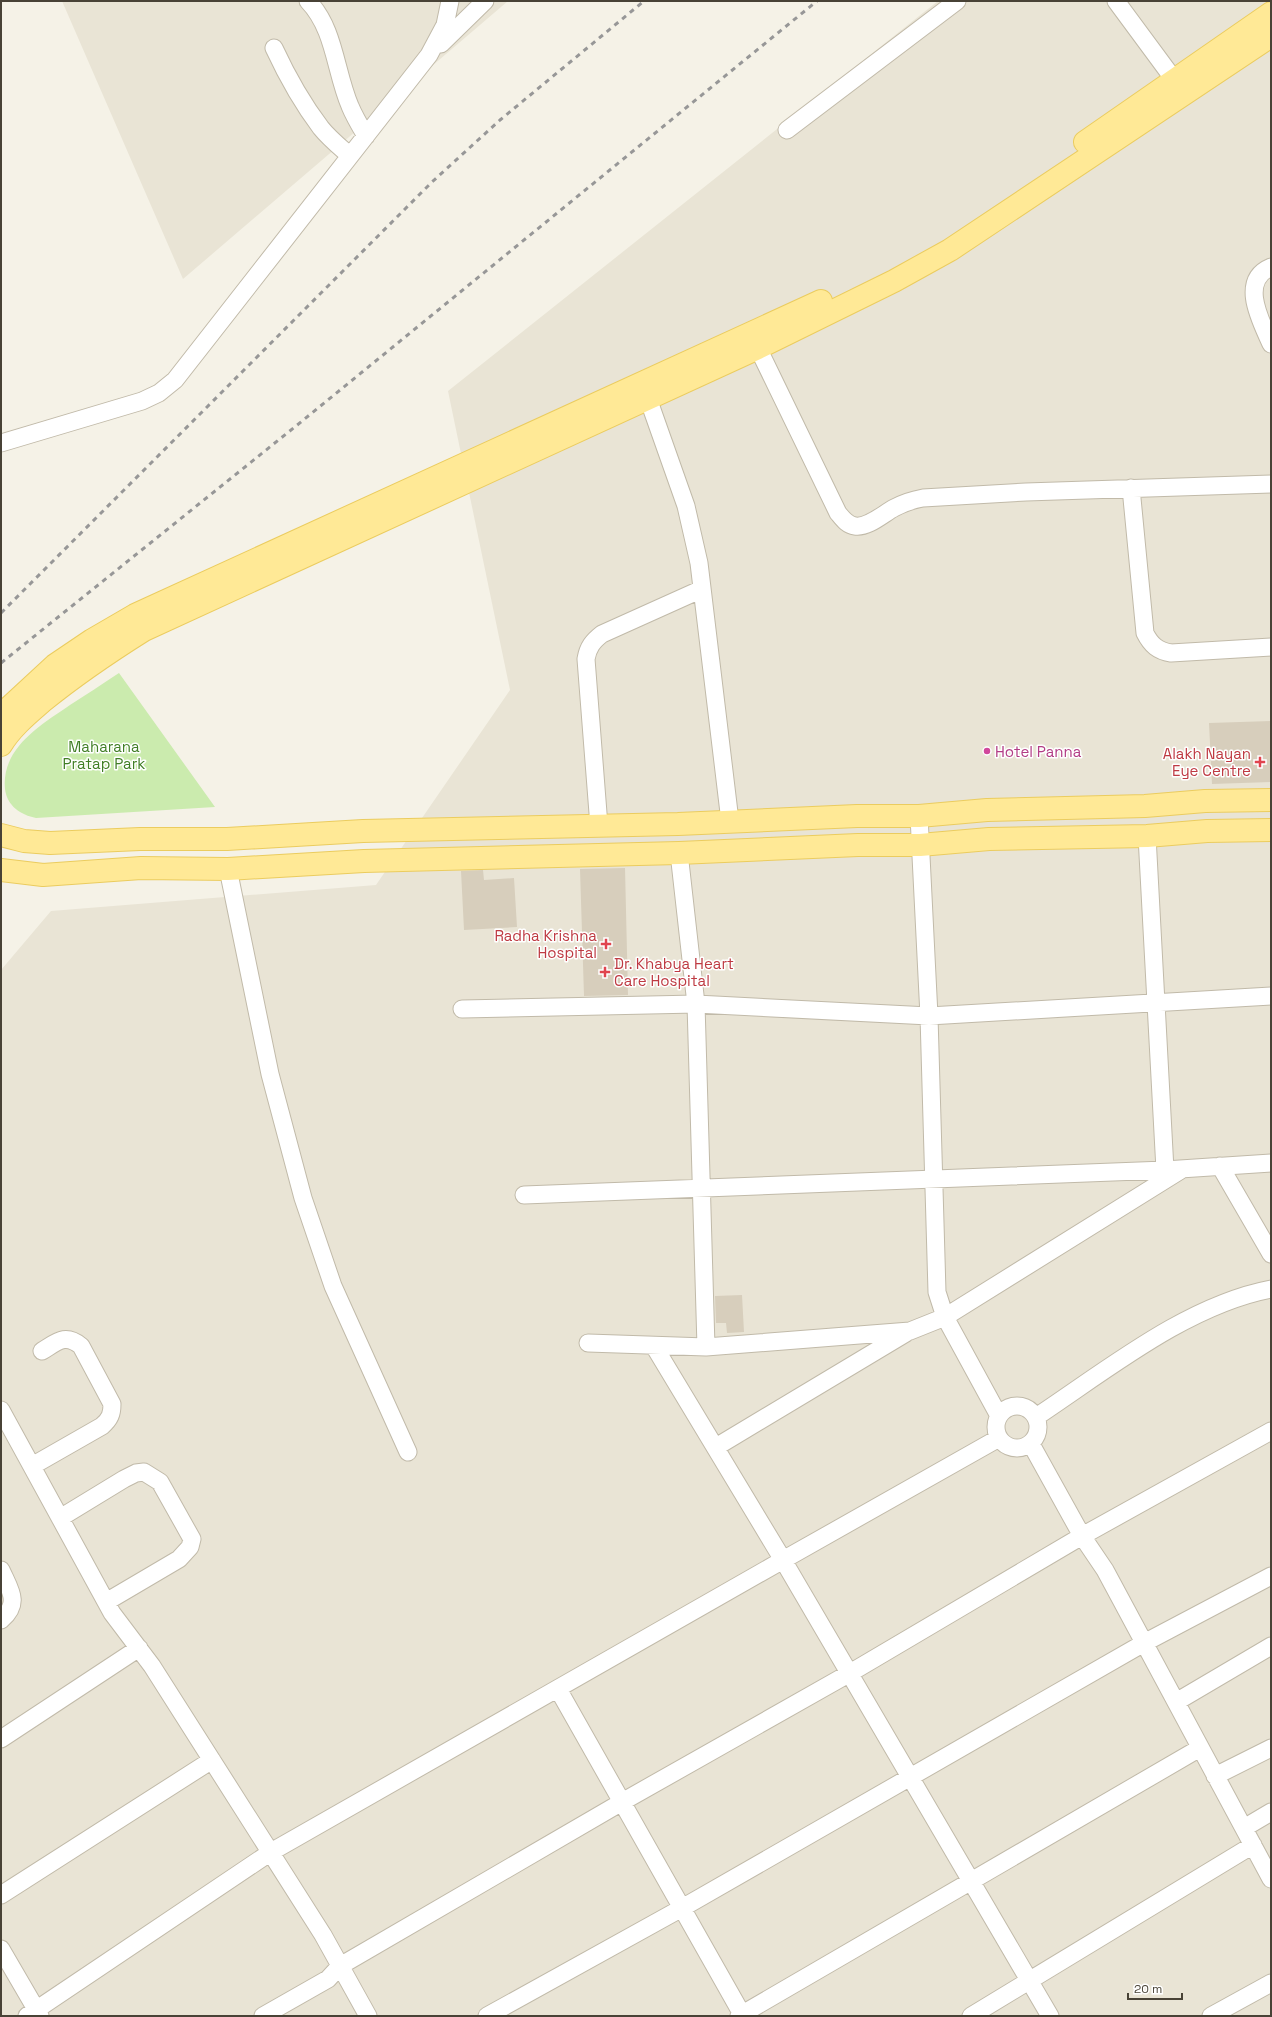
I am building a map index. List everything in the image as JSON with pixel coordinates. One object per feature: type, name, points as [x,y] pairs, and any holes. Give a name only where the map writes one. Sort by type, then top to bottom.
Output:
[{"type":"main road","points":[[1,715],[55,665],[92,640],[135,615],[645,390],[758,348],[894,281],[950,250],[1180,87],[1271,13]]},
{"type":"main road","points":[[1,745],[12,730],[65,683],[102,656],[144,630],[645,390],[887,268],[944,235],[1180,87],[1271,36]]},
{"type":"main road","points":[[1,835],[24,841],[57,843],[140,838],[227,840],[363,832],[599,826],[857,816],[919,816],[987,810],[1145,806],[1205,801],[1271,800]]},
{"type":"main road","points":[[1,870],[43,875],[141,868],[228,869],[364,861],[679,853],[858,845],[920,845],[989,840],[1147,836],[1206,831],[1271,830]]},
{"type":"street","points":[[308,1],[316,9],[325,25],[350,106],[366,136]]},
{"type":"street","points":[[429,55],[445,25],[450,1]]},
{"type":"street","points":[[1,443],[142,401],[159,393],[175,380],[429,55],[484,1]]},
{"type":"street","points":[[787,130],[957,1]]},
{"type":"street","points":[[1116,1],[1180,87]]},
{"type":"street","points":[[274,48],[291,83],[305,105],[322,129],[350,156]]},
{"type":"street","points":[[1271,268],[1259,276],[1253,294],[1256,306],[1271,344]]},
{"type":"street","points":[[758,348],[838,513],[846,522],[853,526],[869,523],[910,500],[923,498],[1131,488],[1271,484]]},
{"type":"street","points":[[645,390],[686,506],[699,563],[730,820]]},
{"type":"street","points":[[1131,488],[1145,633],[1150,643],[1163,652],[1171,653],[1271,647]]},
{"type":"street","points":[[599,826],[586,659],[587,650],[592,642],[602,634],[702,589]]},
{"type":"street","points":[[919,816],[929,1016],[937,1292],[945,1317],[999,1416]]},
{"type":"street","points":[[1147,836],[1165,1170]]},
{"type":"street","points":[[679,853],[696,1004],[706,1348]]},
{"type":"street","points":[[228,869],[270,1074],[303,1198],[334,1286],[408,1452]]},
{"type":"street","points":[[462,1009],[696,1004],[929,1016],[1271,996]]},
{"type":"street","points":[[524,1195],[1165,1170],[1271,1163]]},
{"type":"street","points":[[1220,1166],[1271,1254]]},
{"type":"street","points":[[716,1448],[910,1331],[945,1317],[1183,1169]]},
{"type":"street","points":[[1036,1417],[1153,1340],[1212,1306],[1251,1293],[1271,1289]]},
{"type":"street","points":[[588,1343],[706,1348],[910,1331]]},
{"type":"street","points":[[32,1466],[102,1426],[112,1413],[112,1404],[81,1346],[73,1339],[66,1339],[42,1351]]},
{"type":"street","points":[[654,1346],[784,1560],[1050,2016]]},
{"type":"street","points":[[1018,1406],[1025,1407],[1036,1417],[1039,1431],[1031,1444],[1017,1449],[1010,1447],[999,1438],[996,1423],[999,1416],[1004,1410],[1018,1406]]},
{"type":"street","points":[[1,1410],[112,1613],[152,1666],[271,1852],[340,1966],[368,2016]]},
{"type":"street","points":[[263,2016],[328,1980],[340,1966],[622,1802],[850,1674],[1082,1536],[1271,1430]]},
{"type":"street","points":[[1,1949],[35,2014],[271,1852],[999,1438]]},
{"type":"street","points":[[1031,1444],[1082,1536],[1104,1570],[1271,1878]]},
{"type":"street","points":[[60,1518],[124,1479],[136,1473],[144,1472],[160,1482],[192,1539],[190,1547],[179,1559],[106,1602]]},
{"type":"street","points":[[1,1570],[11,1593],[13,1602],[9,1614],[1,1620]]},
{"type":"street","points":[[487,2016],[682,1908],[911,1778],[1144,1643],[1271,1576]]},
{"type":"street","points":[[1176,1702],[1271,1646]]},
{"type":"street","points":[[1,1739],[139,1648]]},
{"type":"street","points":[[558,1689],[741,2015],[1200,1748]]},
{"type":"street","points":[[1215,1776],[1271,1748]]},
{"type":"street","points":[[1,1895],[212,1760]]},
{"type":"street","points":[[1244,1828],[1271,1812]]},
{"type":"street","points":[[971,2016],[1253,1845]]},
{"type":"street","points":[[1212,2016],[1271,1983]]},
{"type":"shaded area","points":[[62,1],[508,1],[183,279]]},
{"type":"shaded area","points":[[938,1],[1271,1],[1271,2016],[1,2016],[1,970],[51,911],[376,885],[510,690],[448,391]]},
{"type":"green space","name":"Maharana Pratap Park","points":[[119,673],[215,807],[36,818],[20,812],[12,805],[6,795],[5,789],[5,774],[9,761],[16,750],[25,739],[47,721]]},
{"type":"building","points":[[1271,721],[1271,782],[1212,784],[1209,723]]},
{"type":"building","points":[[625,868],[628,995],[584,996],[580,869]]},
{"type":"building","points":[[483,870],[484,880],[514,878],[517,927],[464,930],[461,871]]},
{"type":"building","points":[[742,1295],[744,1332],[727,1333],[726,1323],[716,1323],[715,1296]]},
{"type":"railway","points":[[1,613],[432,182],[500,120],[644,1]]},
{"type":"railway","points":[[1,663],[296,426],[817,1]]},
{"type":"place","name":"Hotel Panna","points":[[987,751]]},
{"type":"place","name":"Alakh Nayan Eye Centre","points":[[1260,762]]},
{"type":"place","name":"Radha Krishna Hospital","points":[[606,944]]},
{"type":"place","name":"Dr. Khabya Heart Care Hospital","points":[[605,972]]}]
